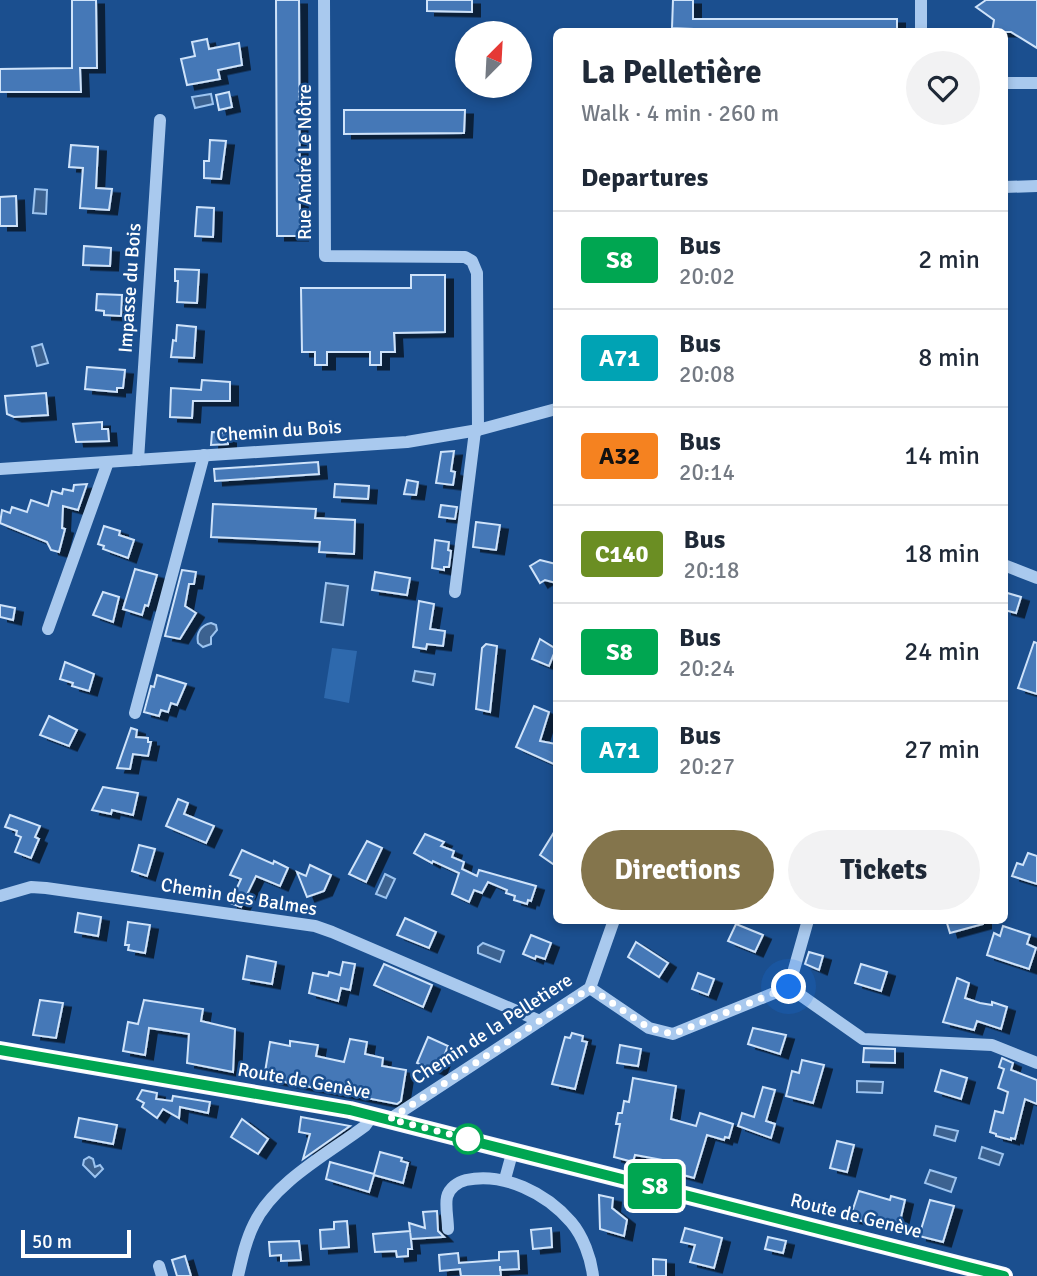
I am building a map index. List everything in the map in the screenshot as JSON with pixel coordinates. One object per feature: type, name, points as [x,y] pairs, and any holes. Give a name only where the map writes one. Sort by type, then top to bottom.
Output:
[{"type":"main road","name":"Route de Genève","points":[[0,1049],[382,1117],[982,1273],[1004,1276]]},
{"type":"street","name":"Rue André Le Nôtre","points":[[324,0],[324,257],[465,257],[472,261],[477,273],[477,430]]},
{"type":"street","points":[[921,0],[921,28]]},
{"type":"street","points":[[1008,83],[1037,83]]},
{"type":"street","name":"Impasse du Bois","points":[[138,460],[160,120]]},
{"type":"street","points":[[1008,187],[1037,187]]},
{"type":"street","name":"Chemin du Bois","points":[[0,469],[407,442],[477,430],[553,410]]},
{"type":"street","points":[[455,592],[477,430]]},
{"type":"street","points":[[135,713],[204,455]]},
{"type":"street","points":[[48,629],[108,462]]},
{"type":"street","points":[[1008,567],[1037,578]]},
{"type":"street","name":"Chemin des Balmes","points":[[0,896],[31,887],[46,888],[315,926],[540,1021]]},
{"type":"street","name":"Chemin de la Pelletiere","points":[[237,1276],[255,1222],[268,1201],[283,1186],[365,1126],[590,988],[613,924]]},
{"type":"street","points":[[789,987],[807,924]]},
{"type":"street","points":[[590,988],[649,1028],[673,1034],[789,987]]},
{"type":"street","points":[[789,987],[863,1039],[992,1045],[1037,1063]]},
{"type":"street","points":[[505,1179],[513,1150]]},
{"type":"street","points":[[448,1229],[447,1196],[452,1187],[459,1181],[473,1178],[505,1179],[558,1209],[572,1223],[587,1251],[593,1276]]},
{"type":"shaded area","points":[[211,94],[213,104],[195,108],[192,97]]},
{"type":"shaded area","points":[[35,189],[47,190],[46,214],[33,213]]},
{"type":"shaded area","points":[[42,344],[48,363],[37,366],[32,347]]},
{"type":"shaded area","points":[[326,583],[348,586],[343,625],[321,622]]},
{"type":"shaded area","points":[[211,623],[216,625],[217,630],[211,637],[211,644],[203,647],[198,643],[199,633],[204,626]]},
{"type":"shaded area","points":[[332,648],[357,651],[349,703],[324,698]]},
{"type":"shaded area","points":[[415,671],[435,674],[433,685],[413,681]]},
{"type":"shaded area","points":[[385,874],[395,879],[386,898],[376,894]]},
{"type":"shaded area","points":[[483,943],[504,951],[500,962],[478,953],[478,947]]},
{"type":"shaded area","points":[[857,1081],[883,1082],[882,1093],[857,1092]]},
{"type":"shaded area","points":[[936,1126],[958,1131],[955,1141],[934,1135]]},
{"type":"shaded area","points":[[982,1147],[1003,1154],[999,1165],[979,1158]]},
{"type":"shaded area","points":[[89,1157],[93,1159],[95,1167],[100,1165],[103,1169],[95,1177],[83,1165],[84,1160]]},
{"type":"shaded area","points":[[930,1170],[956,1178],[951,1192],[925,1183]]},
{"type":"building","points":[[72,0],[96,0],[97,68],[80,68],[81,92],[0,92],[0,69],[72,68]]},
{"type":"building","points":[[276,0],[299,0],[300,236],[277,236]]},
{"type":"building","points":[[427,0],[472,0],[472,12],[427,11]]},
{"type":"building","points":[[673,0],[693,0],[693,19],[897,19],[897,28],[672,28]]},
{"type":"building","points":[[986,0],[1037,0],[1037,48],[1008,32],[1008,28],[993,28],[994,20],[976,7]]},
{"type":"building","points":[[207,39],[209,49],[239,43],[242,65],[218,70],[220,79],[187,85],[181,59],[195,56],[192,42]]},
{"type":"building","points":[[229,92],[232,107],[219,110],[216,95]]},
{"type":"building","points":[[344,110],[465,110],[464,133],[344,134]]},
{"type":"building","points":[[210,140],[226,141],[221,179],[204,178],[204,161],[209,161]]},
{"type":"building","points":[[71,145],[98,147],[96,188],[112,189],[109,210],[80,208],[83,168],[69,167]]},
{"type":"building","points":[[16,196],[17,226],[0,226],[0,197]]},
{"type":"building","points":[[197,207],[214,208],[213,237],[195,236]]},
{"type":"building","points":[[84,246],[111,248],[110,266],[83,265]]},
{"type":"building","points":[[175,269],[199,270],[197,303],[177,302],[178,281],[175,281]]},
{"type":"building","points":[[411,275],[445,275],[445,332],[394,333],[395,352],[381,352],[381,365],[370,365],[370,352],[327,352],[327,365],[315,365],[315,352],[302,352],[301,288],[411,288]]},
{"type":"building","points":[[97,294],[122,295],[121,316],[104,315],[104,311],[96,310]]},
{"type":"building","points":[[177,325],[196,327],[194,358],[171,357]]},
{"type":"building","points":[[87,367],[125,370],[123,388],[117,388],[117,392],[85,389]]},
{"type":"building","points":[[202,380],[230,382],[230,401],[193,401],[192,418],[170,417],[171,388],[201,390]]},
{"type":"building","points":[[46,393],[48,415],[14,417],[7,414],[5,396]]},
{"type":"building","points":[[102,422],[102,429],[108,429],[109,441],[76,442],[73,424]]},
{"type":"building","points":[[212,432],[228,433],[228,444],[211,445]]},
{"type":"building","points":[[454,451],[451,471],[455,472],[453,485],[436,483],[441,452]]},
{"type":"building","points":[[318,462],[319,474],[215,481],[214,469]]},
{"type":"building","points":[[407,480],[418,482],[416,495],[404,494]]},
{"type":"building","points":[[87,484],[78,510],[63,506],[62,528],[65,529],[59,552],[51,550],[47,542],[0,523],[2,510],[10,513],[12,507],[27,512],[31,500],[48,506],[52,491],[62,494],[63,489],[73,491],[74,485]]},
{"type":"building","points":[[335,484],[369,486],[368,499],[334,497]]},
{"type":"building","points":[[213,504],[316,509],[315,518],[355,520],[354,554],[319,552],[320,542],[211,537]]},
{"type":"building","points":[[441,505],[457,507],[455,519],[439,517]]},
{"type":"building","points":[[476,522],[500,525],[496,550],[473,547]]},
{"type":"building","points":[[104,526],[120,531],[119,535],[134,540],[128,558],[103,549],[104,546],[98,544]]},
{"type":"building","points":[[435,540],[449,542],[449,567],[444,567],[444,570],[432,568]]},
{"type":"building","points":[[540,560],[553,563],[553,582],[545,580],[540,583],[530,566]]},
{"type":"building","points":[[135,569],[157,575],[148,606],[145,605],[142,615],[123,609]]},
{"type":"building","points":[[182,570],[196,572],[194,584],[189,584],[185,606],[196,613],[180,639],[165,636]]},
{"type":"building","points":[[375,572],[410,578],[407,595],[372,590]]},
{"type":"building","points":[[103,592],[119,597],[113,622],[93,615]]},
{"type":"building","points":[[1008,593],[1021,597],[1016,613],[1008,611]]},
{"type":"building","points":[[419,601],[434,604],[430,629],[445,631],[443,646],[427,644],[426,649],[413,647]]},
{"type":"building","points":[[0,605],[15,608],[13,620],[0,617]]},
{"type":"building","points":[[540,639],[553,647],[549,666],[532,659]]},
{"type":"building","points":[[1034,642],[1037,643],[1037,694],[1018,688]]},
{"type":"building","points":[[486,644],[497,646],[490,712],[476,709],[482,648]]},
{"type":"building","points":[[65,662],[94,674],[89,691],[60,679]]},
{"type":"building","points":[[157,675],[186,684],[177,705],[171,703],[168,712],[161,710],[159,716],[144,712]]},
{"type":"building","points":[[534,706],[549,712],[540,741],[553,743],[553,764],[516,747]]},
{"type":"building","points":[[49,716],[77,730],[69,746],[40,735]]},
{"type":"building","points":[[131,728],[137,730],[136,737],[148,738],[148,742],[151,742],[148,756],[133,754],[130,769],[117,768]]},
{"type":"building","points":[[103,787],[138,793],[133,815],[112,810],[111,814],[92,810]]},
{"type":"building","points":[[178,799],[188,803],[184,814],[214,826],[206,843],[166,826]]},
{"type":"building","points":[[10,815],[40,826],[35,837],[39,839],[31,858],[15,852],[21,837],[16,835],[17,831],[5,827]]},
{"type":"building","points":[[425,834],[444,842],[441,846],[454,851],[452,857],[464,862],[462,869],[477,876],[479,870],[536,886],[531,901],[528,900],[527,904],[514,900],[515,896],[506,893],[507,890],[488,882],[482,893],[474,890],[469,902],[452,894],[459,873],[414,853]]},
{"type":"building","points":[[553,834],[553,864],[540,855]]},
{"type":"building","points":[[367,841],[382,848],[366,882],[349,874]]},
{"type":"building","points":[[139,845],[155,849],[147,876],[132,871]]},
{"type":"building","points":[[242,850],[288,868],[280,886],[256,876],[241,907],[230,903],[241,879],[230,875]]},
{"type":"building","points":[[1028,853],[1037,856],[1037,884],[1012,876],[1017,863],[1023,865]]},
{"type":"building","points":[[310,865],[331,875],[324,891],[307,897],[297,872],[306,876]]},
{"type":"building","points":[[78,913],[101,917],[98,936],[75,932]]},
{"type":"building","points":[[405,918],[436,932],[429,948],[397,935]]},
{"type":"building","points":[[128,922],[150,925],[145,953],[128,950],[129,945],[125,945]]},
{"type":"building","points":[[736,924],[763,935],[755,952],[728,941]]},
{"type":"building","points":[[947,924],[983,924],[950,933]]},
{"type":"building","points":[[1003,926],[1030,935],[1027,944],[1036,948],[1029,969],[987,955],[994,933],[1000,936]]},
{"type":"building","points":[[531,935],[551,943],[545,959],[536,956],[535,959],[523,954]]},
{"type":"building","points":[[636,942],[668,963],[659,977],[628,957]]},
{"type":"building","points":[[809,952],[823,956],[819,970],[805,964]]},
{"type":"building","points":[[247,956],[276,962],[272,984],[243,979]]},
{"type":"building","points":[[343,962],[355,964],[350,990],[341,988],[338,1001],[309,993],[313,973],[328,976],[329,972],[340,975]]},
{"type":"building","points":[[384,964],[432,985],[423,1007],[374,985]]},
{"type":"building","points":[[861,964],[887,972],[881,991],[855,983]]},
{"type":"building","points":[[698,973],[714,979],[708,995],[692,989]]},
{"type":"building","points":[[957,978],[969,983],[965,998],[1007,1007],[1001,1029],[977,1021],[974,1030],[943,1022]]},
{"type":"building","points":[[40,1000],[63,1003],[56,1038],[33,1035]]},
{"type":"building","points":[[144,1000],[203,1009],[201,1021],[235,1029],[233,1072],[187,1063],[189,1034],[149,1028],[145,1055],[123,1051],[128,1022],[138,1024]]},
{"type":"building","points":[[753,1028],[786,1035],[780,1054],[748,1044]]},
{"type":"building","points":[[572,1033],[583,1036],[582,1041],[587,1042],[575,1089],[552,1084],[565,1037],[570,1038]]},
{"type":"building","points":[[428,1037],[448,1046],[438,1071],[417,1063]]},
{"type":"building","points":[[350,1039],[367,1042],[365,1054],[383,1058],[382,1066],[406,1070],[401,1101],[397,1104],[264,1078],[270,1042],[290,1046],[290,1041],[318,1045],[316,1056],[344,1062]]},
{"type":"building","points":[[620,1045],[641,1049],[638,1066],[617,1063]]},
{"type":"building","points":[[864,1048],[895,1049],[895,1063],[863,1062]]},
{"type":"building","points":[[1002,1058],[1013,1063],[1011,1070],[1037,1080],[1037,1104],[1025,1099],[1015,1139],[1011,1140],[990,1132],[995,1111],[1003,1113],[1008,1092],[998,1088],[1004,1069],[999,1067]]},
{"type":"building","points":[[802,1060],[824,1065],[813,1103],[786,1096],[792,1071],[799,1073]]},
{"type":"building","points":[[941,1070],[967,1078],[961,1099],[935,1091]]},
{"type":"building","points":[[633,1078],[676,1086],[671,1119],[696,1126],[700,1113],[733,1124],[729,1138],[725,1137],[724,1140],[707,1135],[694,1178],[665,1170],[668,1161],[635,1155],[633,1162],[614,1157],[620,1124],[616,1124],[618,1113],[622,1113],[624,1101],[629,1102]]},
{"type":"building","points":[[763,1087],[775,1090],[766,1121],[775,1124],[771,1138],[738,1126],[742,1113],[754,1117]]},
{"type":"building","points":[[142,1090],[157,1093],[156,1099],[172,1101],[173,1096],[210,1102],[208,1113],[180,1107],[179,1118],[163,1109],[157,1118],[142,1107],[144,1103],[137,1099]]},
{"type":"building","points":[[301,1117],[350,1126],[303,1159],[310,1134],[299,1132]]},
{"type":"building","points":[[79,1118],[117,1125],[113,1144],[75,1137]]},
{"type":"building","points":[[242,1119],[268,1139],[258,1154],[231,1137]]},
{"type":"building","points":[[837,1141],[854,1145],[847,1172],[830,1168]]},
{"type":"building","points":[[380,1152],[402,1158],[401,1161],[408,1163],[403,1183],[374,1175],[369,1192],[326,1179],[330,1162],[374,1174]]},
{"type":"building","points":[[859,1191],[890,1200],[891,1196],[905,1200],[898,1230],[850,1218]]},
{"type":"building","points":[[599,1195],[613,1198],[612,1208],[627,1220],[624,1236],[600,1229]]},
{"type":"building","points":[[930,1200],[954,1206],[943,1242],[919,1236]]},
{"type":"building","points":[[437,1211],[438,1231],[444,1237],[411,1239],[409,1223],[425,1228],[423,1212]]},
{"type":"building","points":[[347,1221],[349,1247],[321,1249],[320,1230],[334,1229],[334,1222]]},
{"type":"building","points":[[551,1228],[552,1247],[533,1249],[531,1230]]},
{"type":"building","points":[[685,1228],[722,1238],[714,1268],[690,1262],[695,1245],[681,1242]]},
{"type":"building","points":[[410,1231],[412,1249],[408,1249],[408,1256],[397,1257],[396,1251],[375,1252],[373,1234]]},
{"type":"building","points":[[768,1237],[786,1241],[783,1253],[765,1249]]},
{"type":"building","points":[[299,1241],[301,1260],[281,1261],[281,1255],[270,1256],[269,1242]]},
{"type":"building","points":[[518,1251],[519,1269],[500,1270],[501,1276],[461,1276],[460,1269],[440,1271],[439,1255],[458,1253],[459,1263],[499,1260],[499,1252]]},
{"type":"building","points":[[185,1256],[191,1276],[177,1276],[172,1260]]},
{"type":"building","points":[[653,1259],[666,1260],[666,1276],[653,1276]]},
{"type":"bus line","name":"S8","points":[[0,1050],[350,1110],[1004,1276]]},
{"type":"route","points":[[468,1139],[477,1141],[390,1119],[590,988],[649,1028],[673,1034],[789,987]]}]
